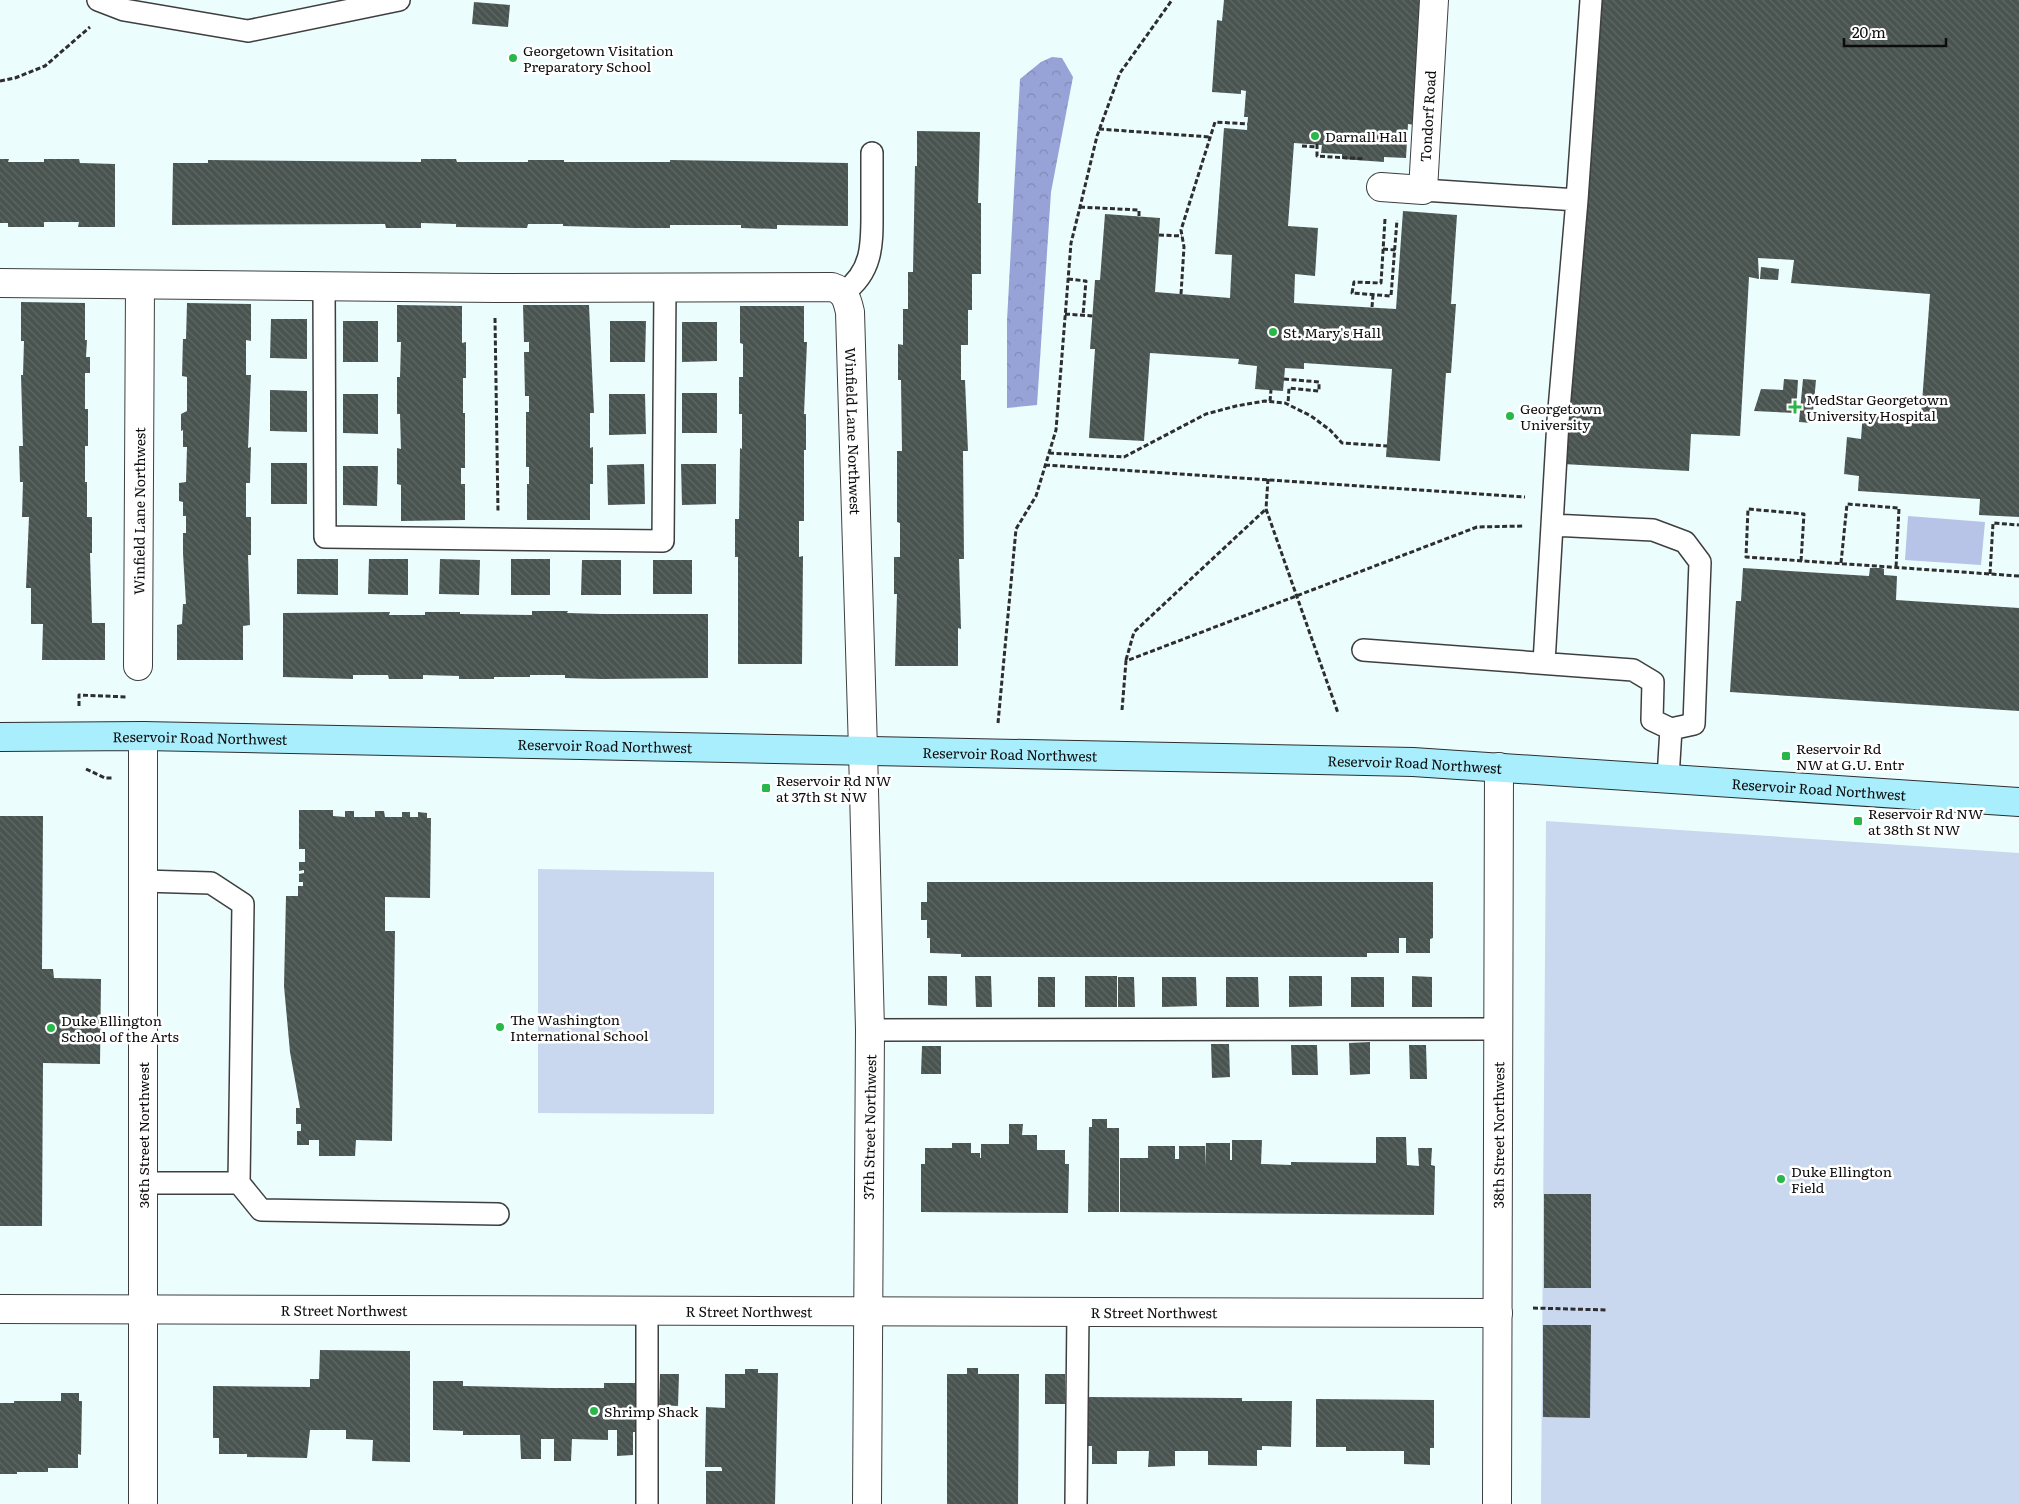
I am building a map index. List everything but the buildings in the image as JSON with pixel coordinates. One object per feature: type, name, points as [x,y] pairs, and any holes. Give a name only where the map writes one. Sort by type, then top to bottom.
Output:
[{"type":"main road","name":"Reservoir Road Northwest","points":[[0,737],[143,736],[1413,762],[2019,802]]},
{"type":"street","name":"Tondorf Road","points":[[1423,190],[1434,0]]},
{"type":"street","points":[[1388,188],[1423,190]]},
{"type":"street","points":[[0,284],[495,288],[832,287],[843,293]]},
{"type":"street","name":"Winfield Lane Northwest","points":[[138,666],[140,285]]},
{"type":"street","name":"Winfield Lane Northwest","points":[[843,293],[848,300],[850,312],[863,750]]},
{"type":"street","name":"36th Street Northwest","points":[[143,736],[143,1504]]},
{"type":"street","name":"37th Street Northwest","points":[[863,750],[870,1030],[867,1310],[868,1504]]},
{"type":"street","name":"38th Street Northwest","points":[[1497,1504],[1499,767]]},
{"type":"street","name":"R Street Northwest","points":[[0,1309],[1498,1313]]},
{"type":"lane","points":[[98,0],[124,10],[248,31],[399,0]]},
{"type":"lane","points":[[1544,663],[1559,411],[1577,200],[1591,0]]},
{"type":"lane","points":[[843,293],[854,285],[862,274],[872,244],[872,153]]},
{"type":"lane","points":[[1423,190],[1577,200]]},
{"type":"lane","points":[[324,287],[325,537],[663,540],[665,288]]},
{"type":"lane","points":[[1362,650],[1633,670],[1654,682],[1652,720],[1672,729],[1694,724],[1700,562],[1685,542],[1653,530],[1552,525]]},
{"type":"lane","points":[[1668,778],[1672,729]]},
{"type":"lane","points":[[143,881],[211,883],[243,904],[238,1183],[261,1210],[498,1214]]},
{"type":"lane","points":[[870,1030],[1499,1029]]},
{"type":"lane","points":[[143,1183],[238,1183]]},
{"type":"lane","points":[[647,1504],[648,1310]]},
{"type":"lane","points":[[1076,1504],[1078,1312]]},
{"type":"path","points":[[997,730],[1016,530],[1036,496],[1056,430],[1071,243],[1099,129],[1120,72],[1172,0]]},
{"type":"path","points":[[0,81],[15,78],[45,66],[93,25]]},
{"type":"path","points":[[1180,294],[1184,247],[1180,230],[1215,122],[1248,124]]},
{"type":"path","points":[[1099,129],[1210,137]]},
{"type":"path","points":[[1302,146],[1317,146],[1317,156]]},
{"type":"path","points":[[1388,188],[1381,283],[1354,282],[1352,293],[1391,296],[1396,237]]},
{"type":"path","points":[[1080,207],[1139,210],[1139,216]]},
{"type":"path","points":[[1159,235],[1182,236]]},
{"type":"path","points":[[1383,250],[1395,250]]},
{"type":"path","points":[[1068,279],[1086,281],[1083,315]]},
{"type":"path","points":[[495,288],[498,539]]},
{"type":"path","points":[[1372,307],[1373,295]]},
{"type":"path","points":[[1065,314],[1093,316]]},
{"type":"path","points":[[1284,379],[1319,382],[1318,391],[1289,388],[1288,404]]},
{"type":"path","points":[[1270,401],[1271,390]]},
{"type":"path","points":[[1049,453],[1124,457],[1206,414],[1236,406],[1270,401],[1288,404],[1311,416],[1330,430],[1342,443],[1387,446]]},
{"type":"path","points":[[1045,465],[1553,499]]},
{"type":"path","points":[[1268,480],[1266,508],[1338,713]]},
{"type":"path","points":[[1841,563],[1846,504],[1899,508],[1896,568]]},
{"type":"path","points":[[1122,710],[1126,661],[1134,632],[1266,508]]},
{"type":"path","points":[[1801,561],[1804,514],[1748,509],[1746,557],[1801,561],[1841,563],[2019,576]]},
{"type":"path","points":[[1990,574],[1993,523],[2019,525]]},
{"type":"path","points":[[1126,661],[1476,527],[1552,525]]},
{"type":"path","points":[[80,707],[79,695],[138,697],[138,666]]},
{"type":"path","points":[[85,769],[105,778],[116,778]]},
{"type":"path","points":[[1533,1308],[1607,1310]]},
{"type":"shaded area","points":[[1908,516],[1985,522],[1981,565],[1905,560]]},
{"type":"shaded area","name":"Duke Ellington Field","points":[[1546,821],[2019,853],[2019,1504],[1541,1504]]},
{"type":"shaded area","points":[[538,869],[714,872],[714,1114],[538,1113]]},
{"type":"green space","points":[[1052,57],[1062,58],[1073,77],[1051,192],[1037,405],[1007,408],[1007,321],[1020,79],[1041,62]]},
{"type":"place","name":"Georgetown Visitation Preparatory School","points":[[513,58]]},
{"type":"place","name":"Darnall Hall","points":[[1315,136]]},
{"type":"place","name":"St. Mary's Hall","points":[[1273,332]]},
{"type":"place","name":"MedStar Georgetown University Hospital","points":[[1795,407]]},
{"type":"place","name":"Georgetown University","points":[[1510,416]]},
{"type":"place","name":"Reservoir Rd NW at G.U. Entr","points":[[1786,756]]},
{"type":"place","name":"Reservoir Rd NW at 37th St NW","points":[[766,788]]},
{"type":"place","name":"Reservoir Rd NW at 38th St NW","points":[[1858,821]]},
{"type":"place","name":"The Washington International School","points":[[500,1027]]},
{"type":"place","name":"Duke Ellington School of the Arts","points":[[51,1028]]},
{"type":"place","name":"Duke Ellington Field","points":[[1781,1179]]},
{"type":"place","name":"Shrimp Shack","points":[[594,1411]]}]
